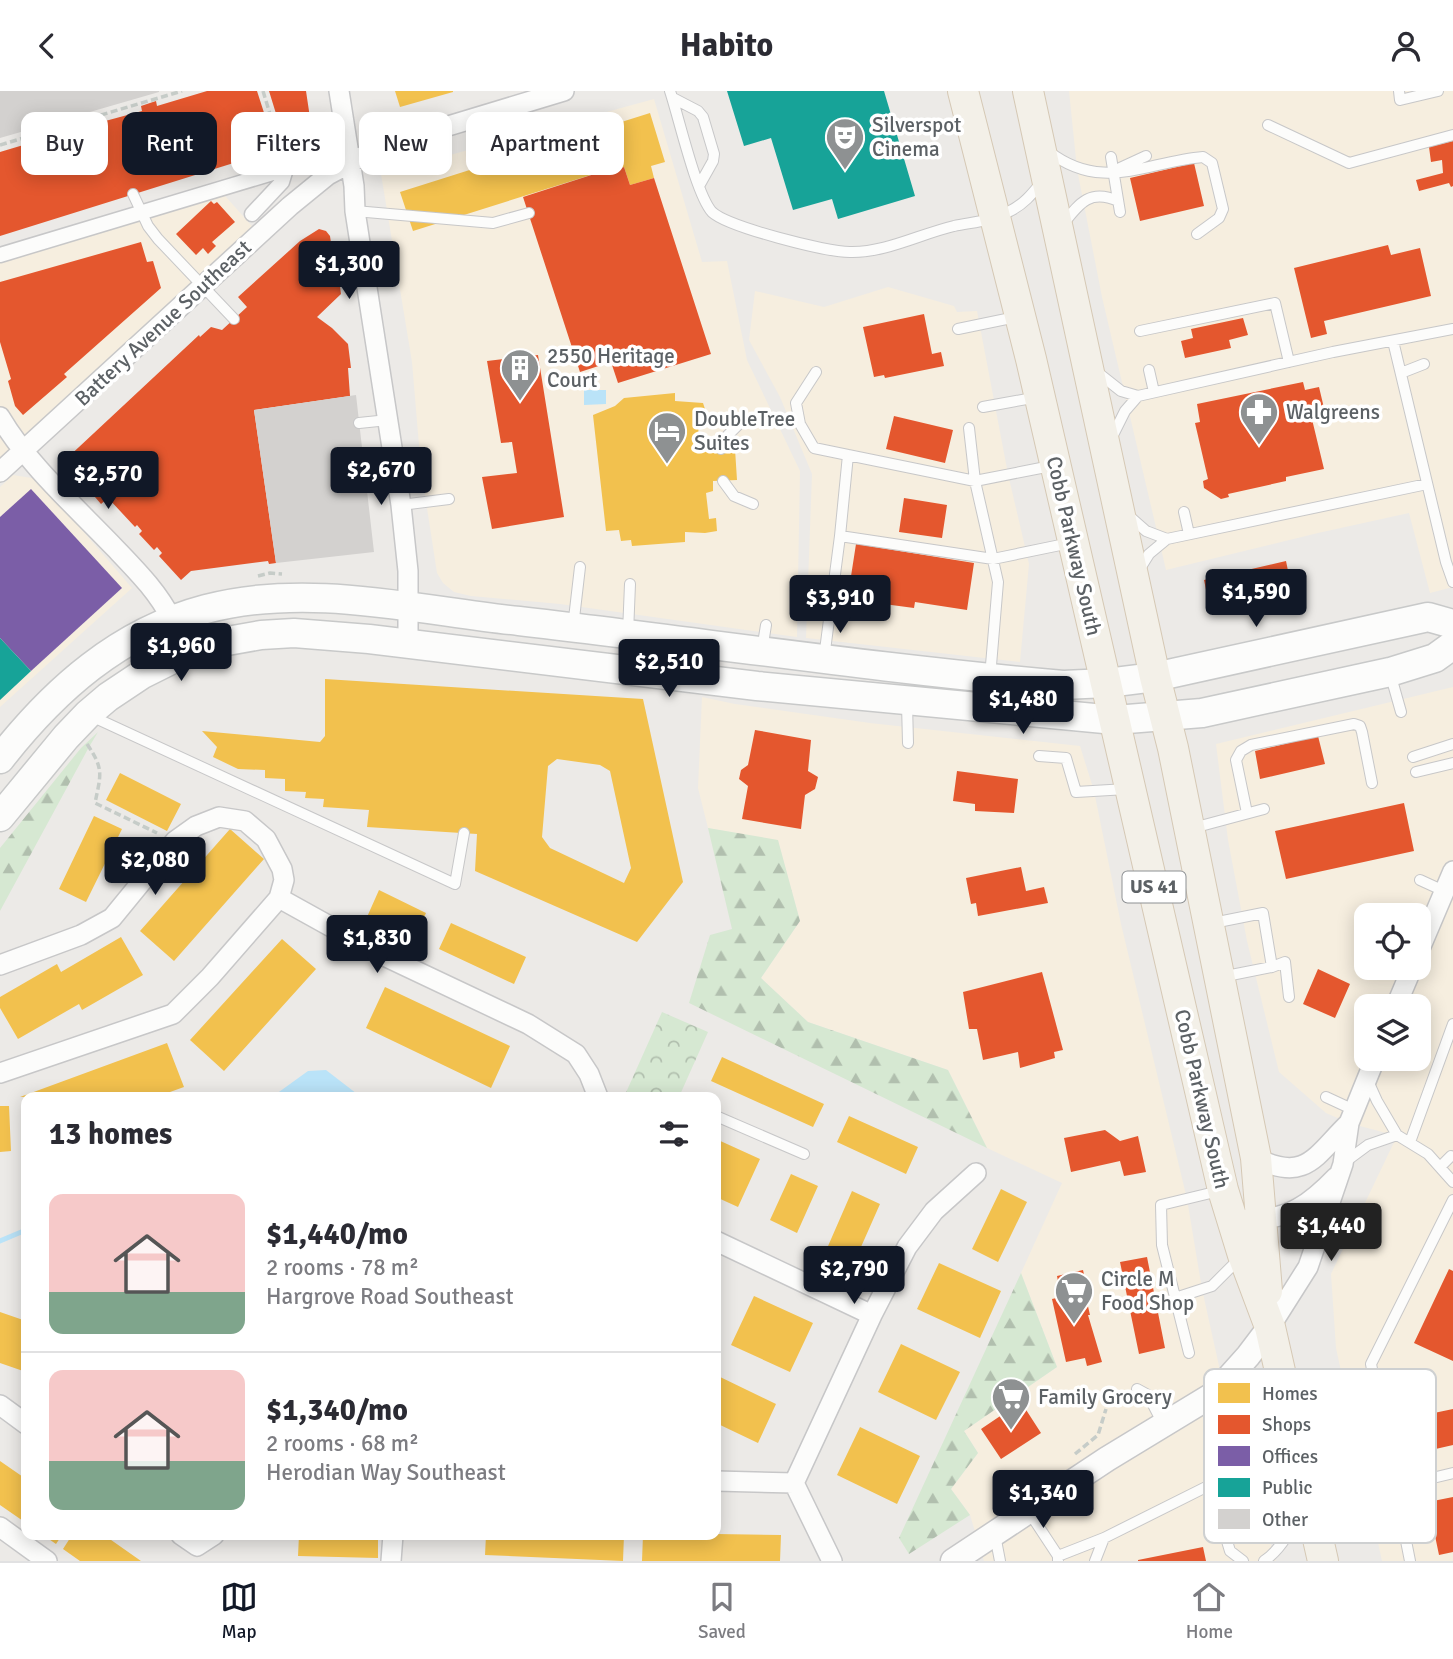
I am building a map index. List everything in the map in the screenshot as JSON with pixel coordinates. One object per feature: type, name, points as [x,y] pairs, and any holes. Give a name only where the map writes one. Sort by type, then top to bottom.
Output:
[{"type":"main road","name":"Cobb Parkway South","points":[[963,91],[1020,316],[1107,683],[1225,1200],[1270,1327],[1279,1369]]},
{"type":"main road","name":"Cobb Parkway South","points":[[1028,91],[1189,829],[1256,1158],[1270,1327]]},
{"type":"main road","points":[[0,759],[47,704],[104,655],[172,620],[226,604],[268,598],[310,597],[409,606],[628,633],[764,638],[824,658],[1063,685],[1155,677],[1429,617],[1453,624]]},
{"type":"main road","points":[[0,817],[66,737],[86,727],[141,675],[179,656],[216,643],[261,635],[294,633],[408,643],[757,686],[1115,720],[1202,713],[1390,672],[1434,659],[1453,645]]},
{"type":"main road","name":"Cobb Parkway South","points":[[1319,1543],[1323,1561]]},
{"type":"street","points":[[339,91],[401,505],[409,606],[408,643]]},
{"type":"street","name":"Battery Avenue Southeast","points":[[0,472],[319,182],[382,146],[550,93]]},
{"type":"street","points":[[0,255],[266,175]]},
{"type":"street","points":[[252,214],[282,182],[284,175]]},
{"type":"street","points":[[0,417],[25,450],[148,582],[163,601],[172,620]]},
{"type":"street","points":[[0,965],[81,935],[111,918],[175,841],[196,826],[219,817],[246,821],[266,839],[278,858],[284,880],[279,898],[210,977],[173,1014],[0,1073]]},
{"type":"street","points":[[1431,922],[1453,871]]},
{"type":"street","points":[[279,898],[380,954],[528,1024],[576,1053],[596,1092]]},
{"type":"street","points":[[1236,1369],[1270,1327],[1308,1267],[1341,1169],[1351,1117],[1370,1071]]},
{"type":"street","points":[[1256,1158],[1283,1169],[1301,1167],[1310,1161],[1351,1117]]},
{"type":"street","points":[[1225,1200],[1240,1216],[1261,1219],[1282,1216],[1302,1207],[1322,1192],[1341,1169]]},
{"type":"street","points":[[794,1483],[872,1315],[907,1247],[934,1211],[976,1173]]},
{"type":"street","points":[[721,1243],[872,1315]]},
{"type":"street","points":[[956,1560],[1204,1400]]},
{"type":"street","points":[[0,1405],[21,1420]]},
{"type":"street","points":[[721,1481],[794,1483]]},
{"type":"street","points":[[794,1483],[832,1561]]},
{"type":"street","points":[[2,1531],[47,1561]]},
{"type":"street","points":[[188,1540],[197,1546],[206,1540]]},
{"type":"street","points":[[391,1561],[393,1540]]},
{"type":"lane","points":[[1399,91],[1400,100],[1438,91]]},
{"type":"lane","points":[[672,94],[701,196],[720,219],[840,251],[877,248],[954,226],[996,218],[1027,201],[1047,175]]},
{"type":"lane","points":[[672,94],[704,117],[714,154],[699,187]]},
{"type":"lane","points":[[1268,125],[1349,163],[1453,135]]},
{"type":"lane","points":[[1040,144],[1077,169],[1096,173],[1138,170],[1179,159],[1203,157],[1212,163],[1223,209],[1219,218],[1197,234]]},
{"type":"lane","points":[[1113,172],[1146,156]]},
{"type":"lane","points":[[1059,233],[1076,208],[1089,198],[1109,197],[1119,207],[1111,157]]},
{"type":"lane","points":[[133,194],[158,239],[233,319]]},
{"type":"lane","points":[[355,211],[493,223],[529,213]]},
{"type":"lane","points":[[1140,331],[1275,303],[1289,362]]},
{"type":"lane","points":[[958,329],[1020,316]]},
{"type":"lane","points":[[1107,451],[1125,411],[1138,396],[1453,329]]},
{"type":"lane","points":[[1393,341],[1446,562],[1453,580]]},
{"type":"lane","points":[[1087,363],[1116,387],[1138,396]]},
{"type":"lane","points":[[1401,373],[1424,364]]},
{"type":"lane","points":[[1149,370],[1154,392]]},
{"type":"lane","points":[[816,372],[796,403],[800,424],[814,448],[975,481],[1055,465]]},
{"type":"lane","points":[[983,407],[1039,397]]},
{"type":"lane","points":[[359,423],[388,420]]},
{"type":"lane","points":[[721,449],[726,437],[739,424]]},
{"type":"lane","points":[[970,428],[975,481],[998,582],[990,677]]},
{"type":"lane","points":[[824,658],[848,455]]},
{"type":"lane","points":[[723,481],[734,496],[753,504]]},
{"type":"lane","points":[[1134,580],[1149,555],[1167,539],[1427,484]]},
{"type":"lane","points":[[401,505],[449,499]]},
{"type":"lane","points":[[1117,504],[1146,531],[1167,539]]},
{"type":"lane","points":[[1184,512],[1189,534]]},
{"type":"lane","points":[[840,536],[993,559],[1073,542]]},
{"type":"lane","points":[[573,627],[580,566]]},
{"type":"lane","points":[[628,633],[630,584]]},
{"type":"lane","points":[[1390,672],[1401,712]]},
{"type":"lane","points":[[907,700],[908,743]]},
{"type":"lane","points":[[1247,813],[1236,760],[1241,751],[1251,745],[1354,724],[1360,726],[1362,731],[1372,783]]},
{"type":"lane","points":[[86,727],[455,884],[464,833]]},
{"type":"lane","points":[[1413,757],[1453,744]]},
{"type":"lane","points":[[1039,756],[1066,758],[1076,792],[1131,788]]},
{"type":"lane","points":[[1416,772],[1453,763]]},
{"type":"lane","points":[[1189,829],[1264,809]]},
{"type":"lane","points":[[1420,880],[1444,891]]},
{"type":"lane","points":[[1209,923],[1263,913],[1272,967]]},
{"type":"lane","points":[[1220,977],[1285,962],[1289,997]]},
{"type":"lane","points":[[1410,1142],[1453,1024]]},
{"type":"lane","points":[[1367,1078],[1397,1135],[1428,1154],[1453,1182]]},
{"type":"lane","points":[[1326,1097],[1351,1117]]},
{"type":"lane","points":[[721,1118],[804,1154]]},
{"type":"lane","points":[[1341,1169],[1368,1145],[1397,1135]]},
{"type":"lane","points":[[1440,1167],[1451,1156]]},
{"type":"lane","points":[[1189,1353],[1162,1245],[1161,1205],[1225,1200]]},
{"type":"lane","points":[[1372,1369],[1371,1364],[1453,1200]]},
{"type":"lane","points":[[1175,1298],[1212,1286],[1243,1255]]},
{"type":"lane","points":[[1137,1389],[1148,1395],[1164,1424]]},
{"type":"lane","points":[[1008,1480],[1058,1558],[1204,1488]]},
{"type":"lane","points":[[995,1535],[1000,1561]]},
{"type":"lane","points":[[1095,1561],[1104,1538]]},
{"type":"lane","points":[[1264,1561],[1282,1543]]},
{"type":"lane","points":[[1406,1543],[1410,1561]]},
{"type":"lane","points":[[1229,1556],[1243,1561]]},
{"type":"path","points":[[0,145],[182,91]]},
{"type":"path","points":[[263,91],[269,112]]},
{"type":"path","points":[[86,727],[100,767],[95,803],[175,841]]},
{"type":"path","points":[[1067,1459],[1098,1435],[1106,1409]]},
{"type":"shaded area","points":[[1069,91],[1453,91],[1453,587],[1430,593],[1409,513],[1166,570],[1102,297],[1077,169]]},
{"type":"shaded area","points":[[654,99],[702,262],[727,261],[747,360],[800,471],[797,637],[560,604],[471,596],[454,592],[443,583],[437,573],[421,469],[412,362],[381,175],[452,175],[452,154],[466,151],[466,175],[624,175],[624,112],[607,112]]},
{"type":"shaded area","points":[[219,189],[258,233],[0,469],[0,256]]},
{"type":"shaded area","points":[[888,287],[954,306],[957,312],[977,311],[1008,474],[1029,564],[1020,662],[806,638],[812,474],[780,397],[749,340],[755,291],[824,307]]},
{"type":"shaded area","points":[[13,475],[38,479],[132,588],[0,707],[0,487]]},
{"type":"shaded area","points":[[1453,687],[1453,1561],[1382,1561],[1378,1543],[1436,1543],[1436,1369],[1341,1369],[1336,1348],[1331,1274],[1397,1136],[1349,1123],[1326,1113],[1279,1072],[1247,941],[1228,840],[1216,744]]},
{"type":"shaded area","points":[[702,697],[870,723],[1080,746],[1094,791],[1121,924],[1187,1199],[1202,1289],[1220,1369],[1204,1369],[1204,1543],[1271,1543],[1276,1561],[984,1561],[970,1515],[951,1489],[978,1453],[964,1431],[1057,1367],[1021,1273],[1062,1183],[987,1148],[948,1070],[808,1022],[761,978],[800,921],[778,841],[708,828],[698,788]]},
{"type":"green space","points":[[98,732],[0,911],[0,848],[81,748]]},
{"type":"green space","points":[[708,828],[778,840],[800,921],[761,978],[808,1022],[948,1070],[987,1148],[689,1003],[710,935],[732,929]]},
{"type":"green space","points":[[662,1012],[708,1032],[681,1092],[626,1092]]},
{"type":"green space","points":[[1021,1273],[1057,1367],[964,1431],[978,1453],[951,1489],[970,1515],[909,1554],[899,1538]]},
{"type":"water","points":[[584,390],[606,390],[606,404],[584,405]]},
{"type":"water","points":[[326,1070],[355,1092],[279,1092],[308,1071]]},
{"type":"building: Homes","points":[[395,91],[453,91],[453,92],[400,107]]},
{"type":"building: Homes","points":[[650,113],[665,162],[651,166],[654,178],[630,185],[624,167],[624,121]]},
{"type":"building: Homes","points":[[466,171],[466,175],[591,175],[413,231],[400,192]]},
{"type":"building: Homes","name":"DoubleTree Suites","points":[[675,393],[675,401],[703,403],[706,412],[699,414],[698,442],[708,441],[708,450],[735,449],[737,480],[713,481],[713,491],[706,493],[709,519],[716,518],[717,531],[685,532],[685,542],[632,546],[631,540],[621,541],[619,530],[606,531],[593,415],[615,406],[624,398]]},
{"type":"building: Homes","points":[[325,679],[643,699],[683,882],[637,942],[475,871],[477,834],[367,827],[369,810],[323,807],[324,799],[305,798],[306,792],[285,791],[285,779],[265,778],[265,770],[238,769],[213,757],[217,747],[202,731],[320,742],[325,736]],"holes":[[[557,759],[600,765],[610,771],[631,868],[624,883],[550,848],[542,837],[548,766]]]},
{"type":"building: Homes","points":[[120,773],[181,804],[167,831],[106,800]]},
{"type":"building: Homes","points":[[94,816],[122,829],[86,902],[59,889]]},
{"type":"building: Homes","points":[[230,829],[264,859],[174,961],[140,931]]},
{"type":"building: Homes","points":[[379,890],[426,913],[414,939],[367,917]]},
{"type":"building: Homes","points":[[451,923],[526,957],[514,984],[439,949]]},
{"type":"building: Homes","points":[[121,937],[143,975],[82,1010],[79,1004],[18,1039],[0,1008],[0,997],[57,964],[61,972]]},
{"type":"building: Homes","points":[[282,939],[316,969],[224,1071],[190,1040]]},
{"type":"building: Homes","points":[[385,987],[510,1046],[491,1088],[366,1028]]},
{"type":"building: Homes","points":[[167,1043],[184,1087],[170,1092],[34,1092]]},
{"type":"building: Homes","points":[[722,1057],[824,1104],[813,1127],[711,1081]]},
{"type":"building: Homes","points":[[0,1106],[9,1106],[11,1151],[0,1152]]},
{"type":"building: Homes","points":[[849,1116],[918,1147],[906,1174],[837,1142]]},
{"type":"building: Homes","points":[[721,1141],[760,1159],[738,1207],[721,1199]]},
{"type":"building: Homes","points":[[791,1174],[818,1186],[797,1233],[770,1220]]},
{"type":"building: Homes","points":[[1001,1189],[1027,1202],[998,1262],[972,1249]]},
{"type":"building: Homes","points":[[852,1191],[880,1204],[853,1265],[825,1253]]},
{"type":"building: Homes","points":[[939,1263],[1001,1291],[980,1338],[917,1309]]},
{"type":"building: Homes","points":[[754,1296],[813,1323],[790,1372],[731,1345]]},
{"type":"building: Homes","points":[[0,1312],[21,1319],[21,1370],[0,1363]]},
{"type":"building: Homes","points":[[901,1344],[960,1372],[936,1420],[878,1392]]},
{"type":"building: Homes","points":[[721,1377],[776,1404],[758,1443],[721,1425]]},
{"type":"building: Homes","points":[[860,1427],[920,1456],[897,1504],[837,1475]]},
{"type":"building: Homes","points":[[0,1461],[21,1476],[21,1520],[0,1505]]},
{"type":"building: Homes","points":[[721,1534],[781,1535],[780,1561],[642,1561],[643,1540],[721,1540]]},
{"type":"building: Homes","points":[[69,1540],[111,1540],[141,1561],[80,1561],[63,1549]]},
{"type":"building: Homes","points":[[299,1540],[378,1540],[378,1558],[298,1556]]},
{"type":"building: Homes","points":[[486,1540],[624,1540],[623,1561],[485,1555]]},
{"type":"building: Shops","points":[[207,91],[257,91],[264,112],[231,112],[231,164],[217,168],[217,112],[138,112],[142,111],[141,106],[156,101],[157,106]]},
{"type":"building: Shops","points":[[269,91],[306,91],[309,112],[275,112]]},
{"type":"building: Shops","points":[[122,116],[122,175],[195,175],[0,236],[0,152],[21,146],[21,175],[108,175],[108,120]]},
{"type":"building: Shops","points":[[1453,141],[1453,186],[1449,183],[1419,191],[1416,180],[1443,173],[1442,160],[1431,162],[1429,147]]},
{"type":"building: Shops","points":[[1194,163],[1204,206],[1140,221],[1130,178]]},
{"type":"building: Shops","points":[[624,167],[630,185],[654,178],[711,354],[618,383],[611,362],[580,372],[523,197],[591,175],[624,175]]},
{"type":"building: Shops","points":[[211,201],[214,204],[217,202],[235,222],[212,242],[216,246],[208,254],[203,248],[196,255],[176,234]]},
{"type":"building: Shops","points":[[319,229],[330,236],[341,294],[317,317],[348,344],[350,396],[254,410],[276,563],[269,564],[268,561],[191,571],[181,580],[159,556],[162,553],[157,547],[154,550],[139,534],[142,531],[137,525],[135,527],[108,498],[101,504],[64,461],[199,335],[200,337],[211,327],[222,330],[247,307],[238,297],[300,241]]},
{"type":"building: Shops","points":[[141,242],[147,262],[153,261],[161,288],[64,374],[67,377],[23,415],[15,406],[8,381],[11,379],[0,342],[0,282]]},
{"type":"building: Shops","points":[[1388,245],[1391,255],[1420,248],[1431,296],[1324,321],[1327,334],[1311,338],[1294,268]]},
{"type":"building: Shops","points":[[924,314],[932,354],[941,352],[944,366],[885,378],[884,375],[874,377],[863,327]]},
{"type":"building: Shops","points":[[1243,318],[1248,335],[1229,340],[1231,348],[1185,358],[1181,341],[1193,338],[1191,329]]},
{"type":"building: Shops","name":"2550 Heritage Court","points":[[538,355],[564,517],[492,529],[482,477],[517,473],[512,442],[501,443],[487,361]]},
{"type":"building: Shops","name":"Walgreens","points":[[1303,382],[1305,390],[1319,387],[1324,408],[1310,411],[1324,469],[1286,477],[1286,481],[1228,494],[1229,497],[1221,499],[1204,488],[1203,481],[1208,479],[1195,423],[1200,422],[1197,404]]},
{"type":"building: Shops","points":[[894,416],[953,430],[945,463],[886,449]]},
{"type":"building: Shops","points":[[904,498],[947,505],[942,538],[899,532]]},
{"type":"building: Shops","points":[[856,544],[974,563],[967,610],[915,602],[914,608],[884,604],[884,608],[847,602]]},
{"type":"building: Shops","points":[[1286,561],[1293,595],[1211,614],[1204,580]]},
{"type":"building: Shops","points":[[755,730],[811,740],[808,771],[818,777],[815,789],[805,795],[801,829],[742,819],[748,786],[739,779],[741,770],[748,765]]},
{"type":"building: Shops","points":[[1318,736],[1325,764],[1260,779],[1255,751]]},
{"type":"building: Shops","points":[[957,771],[1018,779],[1014,813],[975,811],[975,804],[953,801]]},
{"type":"building: Shops","points":[[1404,803],[1414,851],[1286,879],[1275,831]]},
{"type":"building: Shops","points":[[1021,867],[1026,891],[1044,887],[1048,903],[978,916],[976,903],[971,904],[966,878]]},
{"type":"building: Shops","points":[[1318,969],[1350,984],[1335,1018],[1303,1004]]},
{"type":"building: Shops","points":[[1042,972],[1063,1050],[1054,1052],[1055,1058],[1020,1068],[1018,1052],[983,1060],[977,1029],[969,1029],[963,992]]},
{"type":"building: Shops","points":[[1105,1130],[1120,1141],[1138,1136],[1146,1172],[1124,1176],[1120,1161],[1071,1172],[1064,1138]]},
{"type":"building: Shops","points":[[1147,1257],[1165,1348],[1139,1354],[1120,1262]]},
{"type":"building: Shops","points":[[1449,1269],[1453,1271],[1453,1361],[1414,1343]]},
{"type":"building: Shops","name":"Circle M Food Shop","points":[[1083,1270],[1090,1301],[1087,1302],[1088,1315],[1102,1362],[1087,1366],[1085,1358],[1066,1362],[1052,1299],[1061,1297],[1057,1276]]},
{"type":"building: Shops","name":"Family Grocery","points":[[1021,1402],[1041,1433],[1001,1459],[981,1429]]},
{"type":"building: Shops","points":[[1453,1409],[1453,1445],[1436,1449],[1436,1413]]},
{"type":"building: Shops","points":[[1453,1497],[1453,1552],[1439,1555],[1436,1541],[1436,1500]]},
{"type":"building: Shops","points":[[1203,1547],[1206,1561],[1138,1561],[1138,1560]]},
{"type":"building: Offices","points":[[31,489],[122,588],[31,671],[0,638],[0,517]]},
{"type":"building: Public","name":"Silverspot Cinema","points":[[727,91],[884,91],[915,196],[838,219],[832,199],[793,210],[771,138],[744,146]]},
{"type":"building: Public","points":[[0,638],[31,671],[0,700]]},
{"type":"building: Other","points":[[0,91],[159,91],[90,112],[21,112],[21,132],[0,138]]},
{"type":"building: Other","points":[[356,395],[374,552],[276,563],[254,410]]},
{"type":"waterway","points":[[0,1241],[21,1232]]},
{"type":"place","name":"Silverspot Cinema","points":[[845,171]]},
{"type":"place","name":"2550 Heritage Court","points":[[520,402]]},
{"type":"place","name":"Walgreens","points":[[1259,446]]},
{"type":"place","name":"DoubleTree Suites","points":[[667,465]]},
{"type":"place","name":"Circle M Food Shop","points":[[1074,1325]]},
{"type":"place","name":"Family Grocery","points":[[1011,1431]]}]
